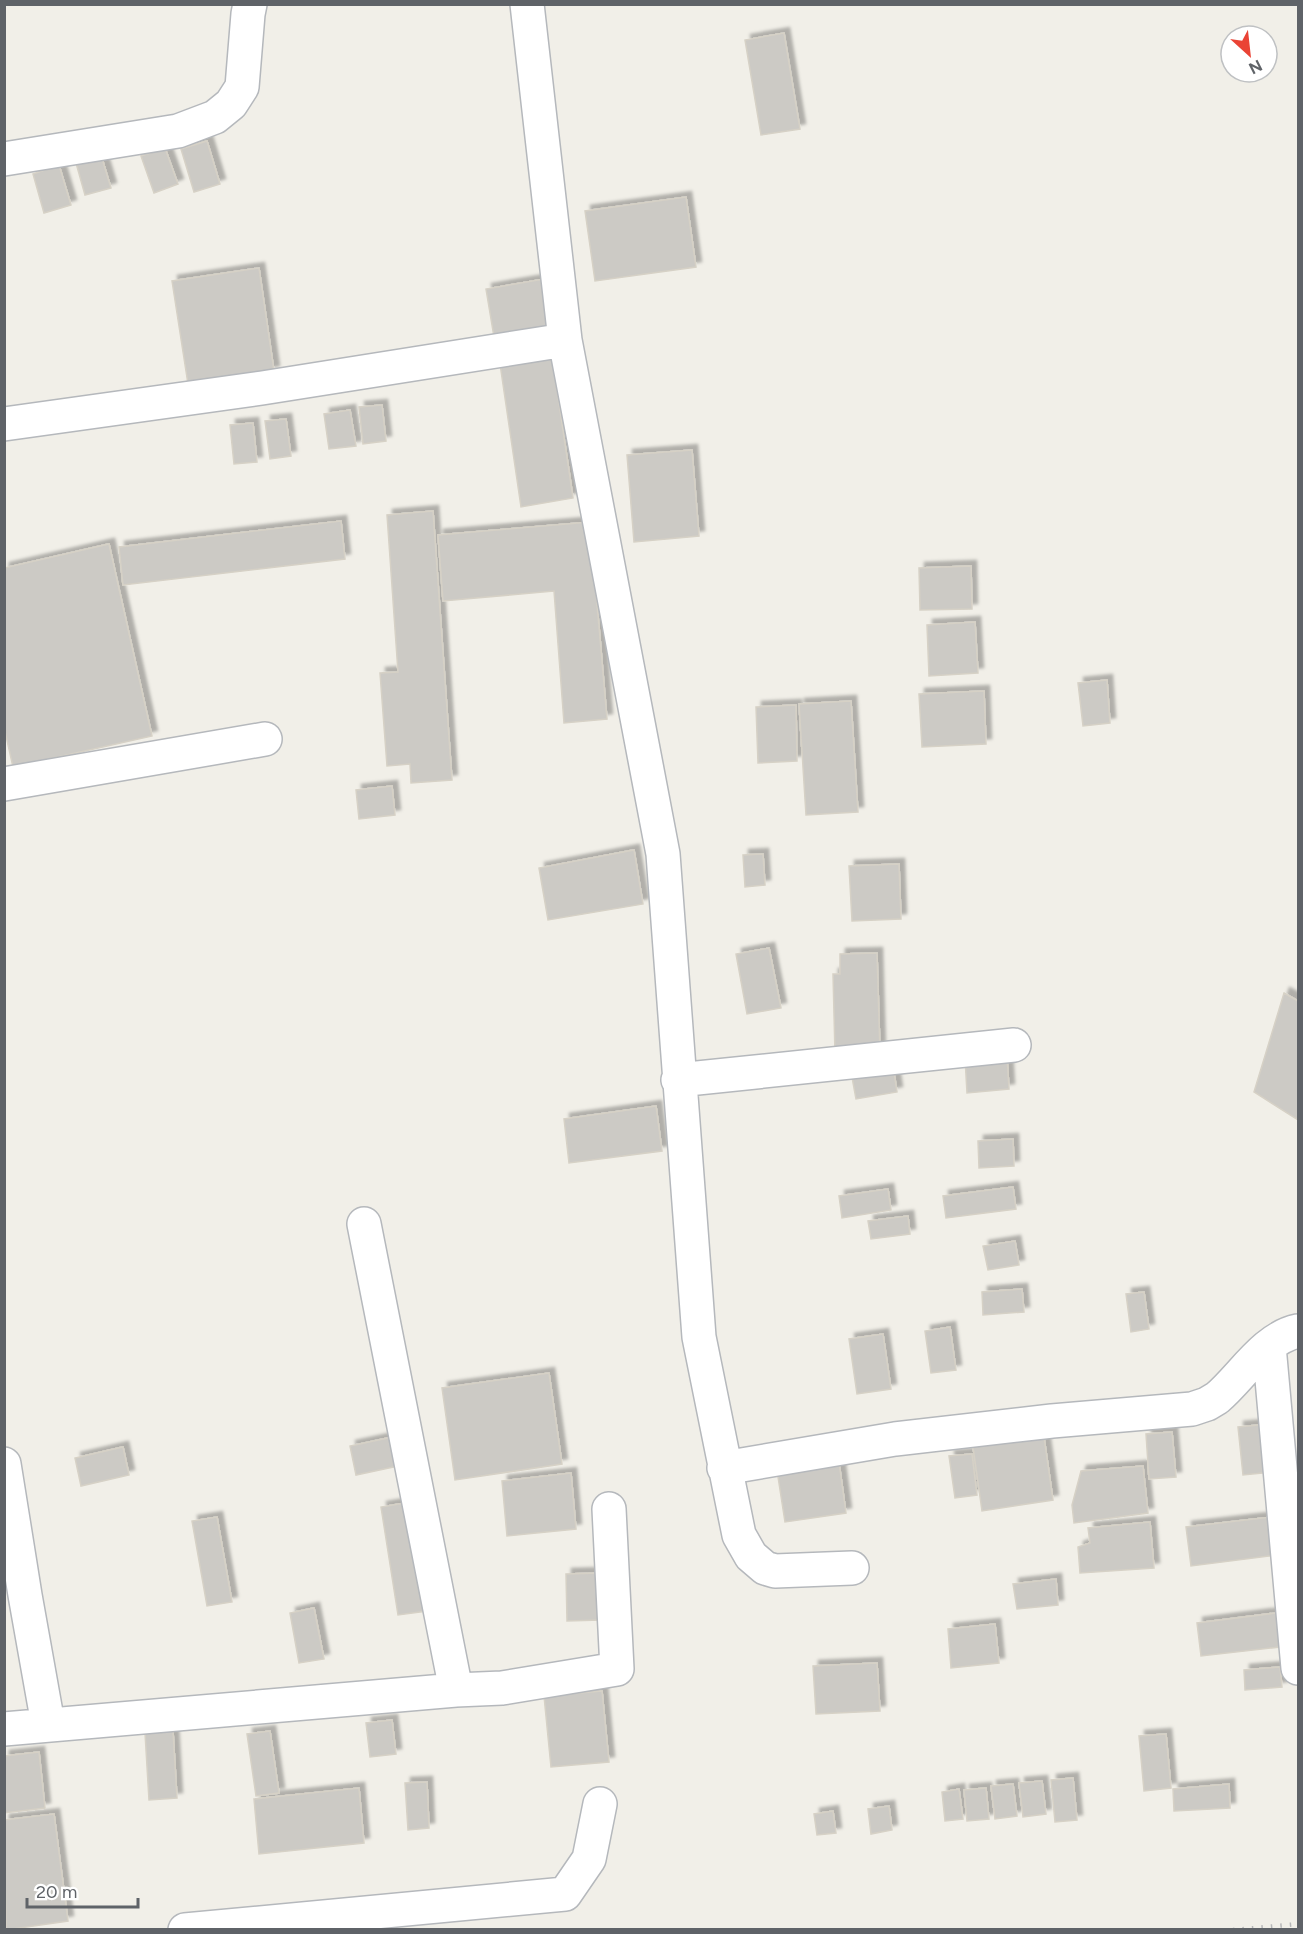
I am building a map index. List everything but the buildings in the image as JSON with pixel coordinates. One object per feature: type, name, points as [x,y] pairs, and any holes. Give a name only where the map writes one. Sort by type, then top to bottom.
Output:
[{"type":"street","points":[[4,159],[178,131],[215,117],[231,104],[242,87],[250,4]]},
{"type":"street","points":[[527,4],[566,340],[663,854],[678,1080],[699,1337],[724,1468],[739,1535],[751,1556],[765,1568],[776,1571],[852,1568]]},
{"type":"street","points":[[4,424],[262,388],[566,340]]},
{"type":"street","points":[[4,784],[265,739]]},
{"type":"street","points":[[678,1080],[1014,1045]]},
{"type":"street","points":[[364,1224],[456,1690]]},
{"type":"street","points":[[724,1468],[895,1439],[1052,1421],[1192,1409],[1207,1404],[1228,1388],[1269,1346],[1299,1331]]},
{"type":"street","points":[[1269,1346],[1299,1668]]},
{"type":"street","points":[[4,1464],[15,1596],[48,1724]]},
{"type":"street","points":[[4,1729],[502,1688],[617,1669],[609,1509]]},
{"type":"street","points":[[185,1929],[565,1894],[589,1858],[600,1804]]},
{"type":"railway","points":[[1233,1930],[1298,1924]]}]
